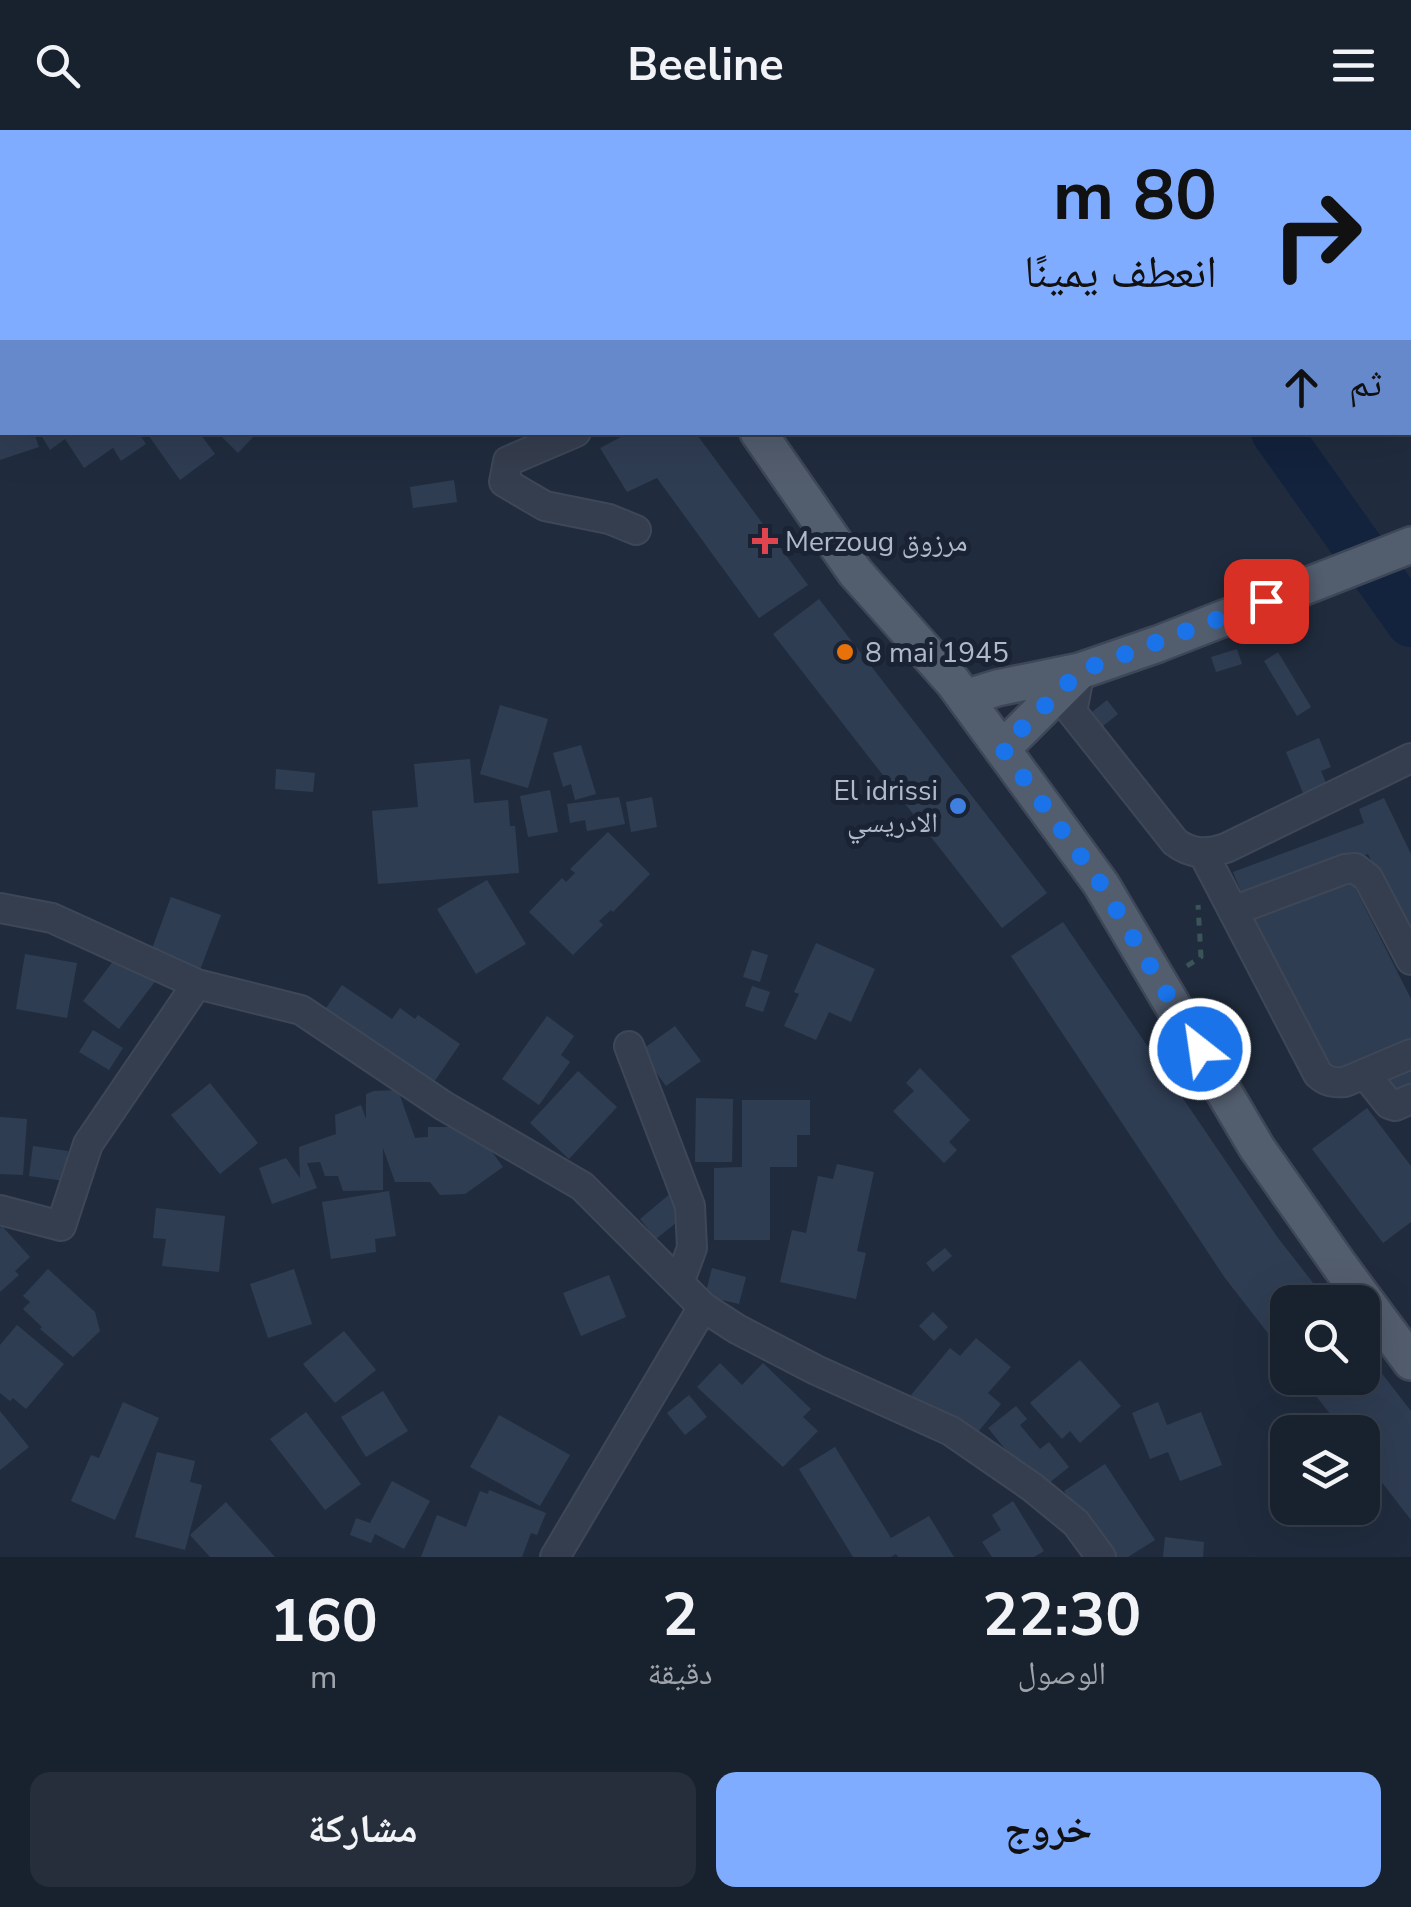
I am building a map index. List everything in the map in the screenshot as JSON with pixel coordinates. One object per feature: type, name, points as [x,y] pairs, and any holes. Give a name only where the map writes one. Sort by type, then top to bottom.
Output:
[{"type":"main road","points":[[760,435],[855,572],[954,682],[1101,884],[1258,1148],[1411,1362]]},
{"type":"main road","points":[[965,698],[1080,671],[1411,545]]},
{"type":"main road","points":[[1002,748],[1080,671]]},
{"type":"street","points":[[569,435],[508,460],[504,482],[546,506],[609,519],[636,530]]},
{"type":"street","points":[[1080,671],[1072,712],[1184,849],[1202,853],[1226,848],[1411,758]]},
{"type":"street","points":[[1202,853],[1318,1074],[1333,1083],[1345,1082],[1411,1054]]},
{"type":"street","points":[[1233,911],[1355,868],[1368,878],[1411,960]]},
{"type":"street","points":[[0,908],[52,918],[197,984],[301,1010],[444,1106],[582,1186],[703,1306],[737,1329],[816,1370],[951,1431],[1032,1487],[1076,1524],[1101,1557]]},
{"type":"street","points":[[0,1210],[61,1226],[88,1144],[197,984]]},
{"type":"street","points":[[629,1046],[690,1206],[692,1248],[680,1283]]},
{"type":"street","points":[[1364,1074],[1389,1104],[1395,1106],[1411,1099]]},
{"type":"street","points":[[555,1557],[703,1306]]},
{"type":"path","points":[[1198,905],[1201,957]]},
{"type":"building","points":[[0,435],[35,435],[39,447],[0,460]]},
{"type":"building","points":[[41,435],[140,435],[146,444],[121,461],[113,448],[84,468],[65,439],[50,450]]},
{"type":"building","points":[[148,435],[201,435],[215,454],[180,480]]},
{"type":"building","points":[[220,435],[255,435],[238,453]]},
{"type":"building","points":[[624,435],[697,435],[808,585],[759,618],[657,478],[627,492],[600,448]]},
{"type":"building","points":[[454,480],[457,502],[413,508],[410,487]]},
{"type":"building","points":[[819,599],[1047,893],[1002,928],[773,634]]},
{"type":"building","points":[[1237,649],[1242,664],[1216,672],[1211,657]]},
{"type":"building","points":[[1278,652],[1311,707],[1297,716],[1264,661]]},
{"type":"building","points":[[1107,700],[1118,714],[1103,726],[1092,712]]},
{"type":"building","points":[[500,705],[548,719],[528,788],[480,774]]},
{"type":"building","points":[[1319,738],[1331,767],[1321,771],[1329,790],[1306,800],[1286,752]]},
{"type":"building","points":[[581,745],[596,794],[575,800],[571,784],[563,787],[553,753]]},
{"type":"building","points":[[470,759],[474,803],[508,800],[510,826],[515,826],[519,873],[378,884],[372,811],[418,807],[414,764]]},
{"type":"building","points":[[276,769],[315,773],[313,792],[275,789]]},
{"type":"building","points":[[550,790],[558,832],[528,837],[520,796]]},
{"type":"building","points":[[619,797],[625,824],[587,831],[585,820],[570,823],[567,804]]},
{"type":"building","points":[[652,797],[657,827],[631,832],[626,802]]},
{"type":"building","points":[[1384,798],[1411,854],[1411,941],[1368,854],[1245,902],[1233,872],[1364,823],[1359,809]]},
{"type":"building","points":[[608,832],[650,874],[599,921],[603,925],[573,955],[529,912],[562,878],[566,882],[575,873],[570,869]]},
{"type":"building","points":[[487,880],[526,944],[476,974],[437,909]]},
{"type":"building","points":[[1352,882],[1411,999],[1411,1040],[1336,1075],[1251,921]]},
{"type":"building","points":[[171,897],[221,915],[198,975],[149,957]]},
{"type":"building","points":[[1063,922],[1278,1238],[1315,1285],[1270,1285],[1270,1336],[1225,1278],[1011,956]]},
{"type":"building","points":[[816,943],[875,969],[851,1022],[829,1012],[816,1040],[784,1026]]},
{"type":"building","points":[[752,950],[768,955],[760,982],[743,977]]},
{"type":"building","points":[[120,952],[157,979],[119,1029],[83,1001]]},
{"type":"building","points":[[25,954],[77,963],[67,1018],[16,1009]]},
{"type":"building","points":[[342,985],[392,1019],[400,1008],[415,1019],[418,1015],[460,1044],[430,1088],[322,1014]]},
{"type":"building","points":[[752,986],[770,992],[763,1012],[745,1006]]},
{"type":"building","points":[[547,1016],[574,1036],[561,1055],[570,1062],[539,1105],[502,1079]]},
{"type":"building","points":[[675,1026],[701,1061],[666,1086],[640,1051]]},
{"type":"building","points":[[93,1030],[123,1048],[109,1070],[79,1052]]},
{"type":"building","points":[[1411,1063],[1411,1090],[1393,1098],[1382,1077]]},
{"type":"building","points":[[920,1068],[970,1120],[949,1142],[957,1150],[944,1163],[893,1111],[914,1091],[906,1083]]},
{"type":"building","points":[[578,1071],[617,1107],[569,1159],[530,1123]]},
{"type":"building","points":[[210,1083],[258,1143],[220,1174],[171,1115]]},
{"type":"building","points":[[398,1090],[415,1138],[428,1137],[428,1127],[474,1127],[503,1167],[465,1194],[440,1195],[430,1182],[395,1182],[383,1148],[383,1190],[343,1191],[338,1176],[325,1176],[320,1162],[307,1163],[317,1188],[272,1204],[259,1168],[286,1158],[300,1178],[299,1147],[336,1134],[335,1115],[361,1105],[366,1119],[366,1094]]},
{"type":"building","points":[[696,1098],[733,1099],[732,1162],[695,1162]]},
{"type":"building","points":[[742,1100],[810,1100],[810,1135],[797,1135],[797,1167],[770,1167],[770,1240],[714,1240],[714,1168],[742,1167]]},
{"type":"building","points":[[1367,1108],[1411,1166],[1411,1222],[1383,1243],[1312,1149]]},
{"type":"building","points":[[0,1117],[27,1119],[23,1175],[0,1174]]},
{"type":"building","points":[[33,1146],[68,1151],[65,1181],[29,1176]]},
{"type":"building","points":[[837,1164],[874,1172],[857,1251],[866,1253],[856,1299],[780,1282],[792,1230],[806,1233],[818,1176],[833,1179]]},
{"type":"building","points":[[389,1191],[396,1236],[375,1239],[376,1252],[331,1259],[322,1202]]},
{"type":"building","points":[[671,1193],[688,1213],[656,1239],[640,1219]]},
{"type":"building","points":[[156,1208],[225,1216],[219,1272],[162,1266],[166,1239],[153,1238]]},
{"type":"building","points":[[0,1228],[30,1257],[15,1271],[19,1275],[0,1292]]},
{"type":"building","points":[[945,1248],[952,1256],[933,1272],[926,1263]]},
{"type":"building","points":[[712,1268],[746,1277],[739,1304],[705,1296]]},
{"type":"building","points":[[48,1269],[95,1312],[100,1331],[73,1357],[23,1309],[30,1302],[23,1296]]},
{"type":"building","points":[[294,1269],[312,1324],[268,1338],[250,1284]]},
{"type":"building","points":[[609,1275],[626,1317],[581,1336],[563,1293]]},
{"type":"building","points":[[933,1312],[948,1327],[934,1341],[919,1326]]},
{"type":"building","points":[[17,1325],[64,1364],[26,1409],[0,1393],[0,1345]]},
{"type":"building","points":[[344,1331],[376,1370],[335,1403],[303,1364]]},
{"type":"building","points":[[976,1338],[1011,1367],[988,1393],[1001,1404],[969,1443],[911,1395],[950,1348],[960,1356]]},
{"type":"building","points":[[1080,1360],[1121,1406],[1080,1443],[1070,1431],[1062,1439],[1030,1403]]},
{"type":"building","points":[[720,1363],[742,1385],[763,1363],[811,1409],[803,1417],[818,1431],[783,1467],[697,1387]]},
{"type":"building","points":[[1380,1371],[1411,1411],[1411,1520],[1380,1480],[1380,1415],[1331,1415],[1315,1395],[1380,1395]]},
{"type":"building","points":[[383,1391],[408,1431],[366,1457],[341,1417]]},
{"type":"building","points":[[689,1395],[707,1417],[685,1435],[667,1413]]},
{"type":"building","points":[[123,1402],[159,1418],[115,1520],[71,1501],[91,1455],[99,1458]]},
{"type":"building","points":[[1158,1402],[1167,1425],[1201,1412],[1222,1465],[1180,1481],[1168,1452],[1150,1459],[1132,1413]]},
{"type":"building","points":[[1016,1406],[1027,1419],[1020,1425],[1040,1449],[1049,1442],[1069,1467],[1039,1491],[988,1428]]},
{"type":"building","points":[[0,1411],[29,1447],[0,1470]]},
{"type":"building","points":[[306,1412],[361,1484],[325,1510],[270,1439]]},
{"type":"building","points":[[499,1415],[570,1455],[540,1506],[470,1467]]},
{"type":"building","points":[[835,1447],[891,1538],[929,1516],[954,1557],[853,1557],[799,1469]]},
{"type":"building","points":[[157,1452],[195,1461],[190,1482],[202,1485],[185,1550],[135,1537]]},
{"type":"building","points":[[1105,1464],[1155,1540],[1128,1557],[1107,1557],[1064,1491]]},
{"type":"building","points":[[392,1481],[430,1501],[404,1549],[375,1534],[371,1543],[350,1535],[356,1518],[370,1523]]},
{"type":"building","points":[[489,1490],[546,1513],[537,1535],[531,1533],[522,1557],[421,1557],[437,1515],[466,1527],[480,1491],[488,1494]]},
{"type":"building","points":[[1013,1501],[1044,1551],[1034,1557],[992,1557],[982,1542],[1001,1530],[992,1515]]},
{"type":"building","points":[[226,1502],[275,1557],[210,1557],[190,1535]]},
{"type":"building","points":[[1165,1537],[1204,1542],[1203,1557],[1163,1557]]},
{"type":"waterway","points":[[1278,435],[1411,622]]},
{"type":"place","name":"Merzoug مرزوق","points":[[765,541]]},
{"type":"place","name":"8 mai 1945","points":[[845,652]]},
{"type":"place","name":"El idrissi الادريسي","points":[[958,806]]},
{"type":"route","points":[[1200,1049],[1101,884],[1002,748],[1080,671],[1266,601]]}]
